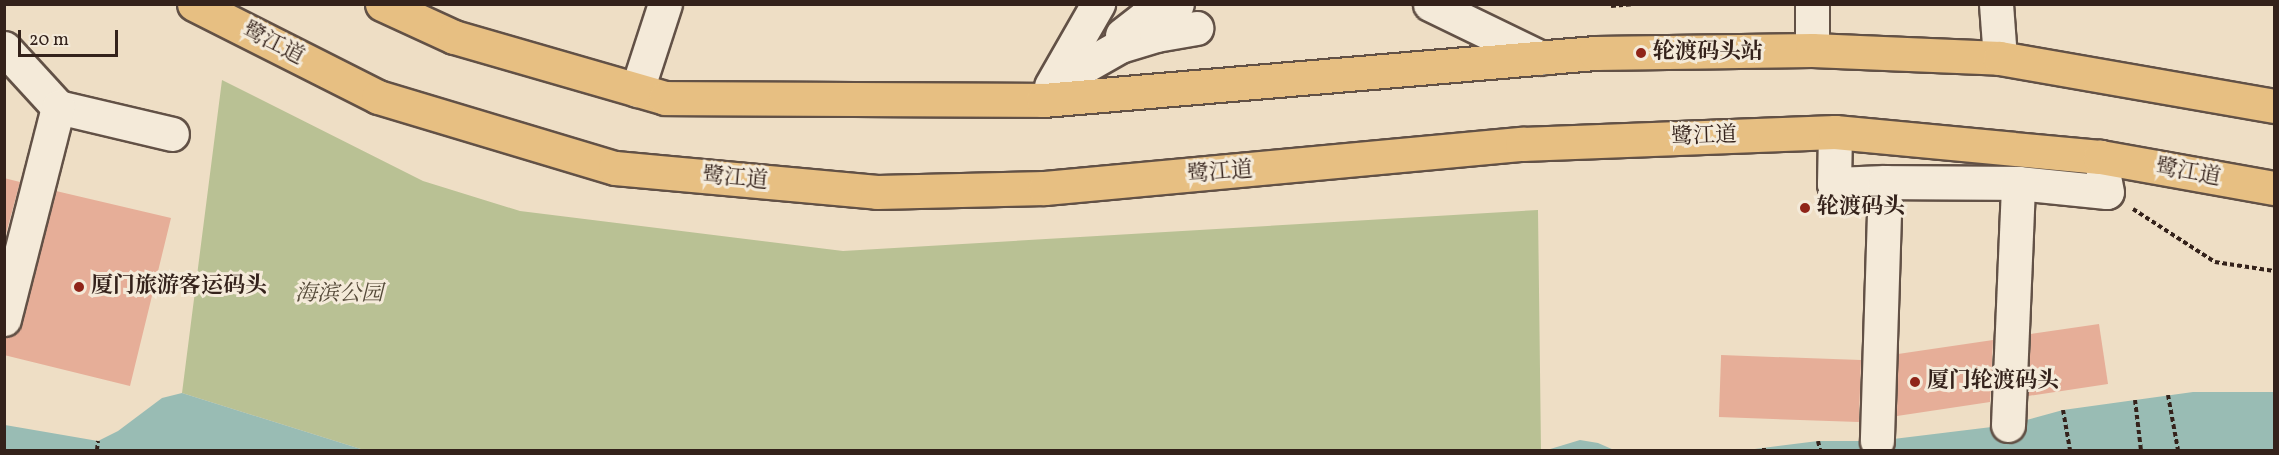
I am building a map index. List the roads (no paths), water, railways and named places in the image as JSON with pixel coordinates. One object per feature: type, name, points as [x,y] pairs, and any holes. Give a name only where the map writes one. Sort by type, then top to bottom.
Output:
[{"type":"main road","name":"鹭江道","points":[[194,4],[378,97],[615,168],[877,192],[1045,188],[1522,144],[1835,132],[2100,157],[2274,188]]},
{"type":"main road","points":[[382,4],[454,37],[664,98],[1043,100],[1595,53],[1812,50],[2000,58],[2274,106]]},
{"type":"street","points":[[637,90],[665,4]]},
{"type":"street","points":[[1078,70],[1130,4]]},
{"type":"street","points":[[1430,4],[1541,58]]},
{"type":"street","points":[[1812,4],[1812,50]]},
{"type":"street","points":[[1996,4],[2000,58]]},
{"type":"street","points":[[1043,100],[1097,7]]},
{"type":"street","points":[[1043,100],[1078,70],[1120,46],[1156,35],[1186,16]]},
{"type":"street","points":[[9,60],[58,107],[172,134]]},
{"type":"street","points":[[4,320],[58,107]]},
{"type":"street","points":[[1835,132],[1834,184],[2018,183],[2108,192],[2100,157]]},
{"type":"street","points":[[1876,441],[1885,182]]},
{"type":"street","points":[[2008,425],[2018,183]]},
{"type":"water","points":[[2193,392],[2274,392],[2274,450],[1747,450],[1818,441],[1877,441],[2008,425],[2063,410]]},
{"type":"water","points":[[182,393],[364,450],[5,450],[5,425],[98,441],[118,431],[162,398]]},
{"type":"water","points":[[1580,440],[1598,443],[1614,450],[1547,450]]},
{"type":"place","name":"轮渡码头站","points":[[1641,53]]},
{"type":"place","name":"轮渡码头","points":[[1805,208]]},
{"type":"place","name":"厦门旅游客运码头","points":[[79,287]]},
{"type":"place","name":"厦门轮渡码头","points":[[1915,382]]},
{"type":"park label","name":"海滨公园","points":[[339,295]]}]
